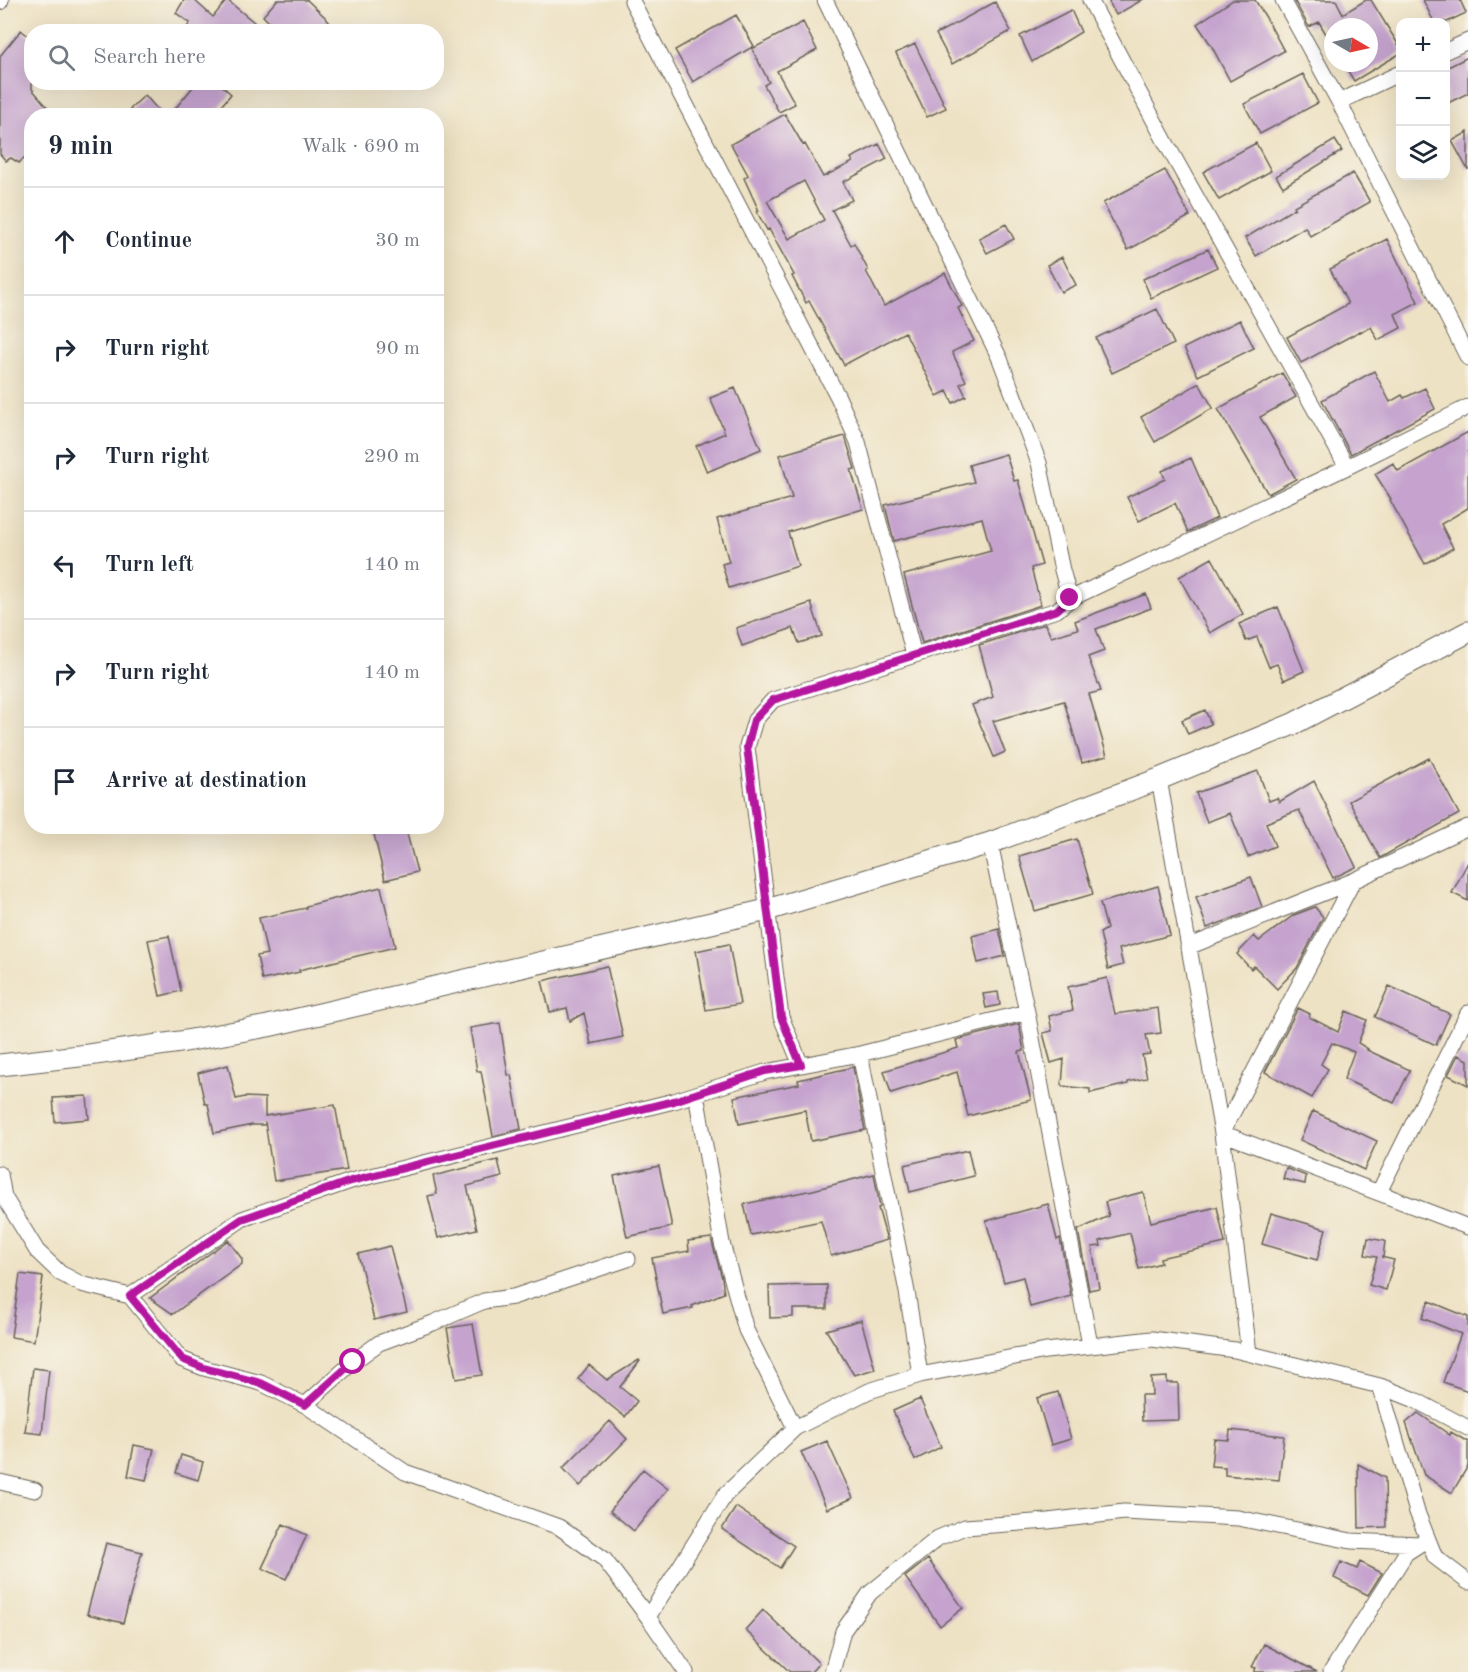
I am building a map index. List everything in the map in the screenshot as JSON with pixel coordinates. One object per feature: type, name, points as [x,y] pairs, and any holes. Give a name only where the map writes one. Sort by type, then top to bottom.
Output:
[{"type":"main road","points":[[0,1065],[99,1054],[268,1026],[767,910],[990,843],[1159,779],[1293,724],[1468,632]]},
{"type":"street","points":[[825,0],[1000,359],[1039,464],[1070,598]]},
{"type":"street","points":[[1090,0],[1166,143],[1347,467]]},
{"type":"street","points":[[1283,0],[1339,102],[1468,358]]},
{"type":"street","points":[[632,1],[838,397],[858,442],[914,656]]},
{"type":"street","points":[[1450,49],[1468,41]]},
{"type":"street","points":[[1339,102],[1396,75]]},
{"type":"street","points":[[801,1065],[781,1017],[747,747],[754,720],[773,700],[1057,610],[1070,598],[1468,407]]},
{"type":"street","points":[[1159,779],[1222,1133],[1249,1353]]},
{"type":"street","points":[[1188,947],[1353,881],[1468,827]]},
{"type":"street","points":[[990,843],[1027,1012],[1090,1345]]},
{"type":"street","points":[[1222,1133],[1353,881]]},
{"type":"street","points":[[130,1296],[242,1219],[351,1181],[674,1101],[765,1071],[860,1054],[1027,1012]]},
{"type":"street","points":[[1378,1192],[1468,1013]]},
{"type":"street","points":[[860,1054],[907,1292],[920,1375]]},
{"type":"street","points":[[696,1094],[722,1243],[746,1330],[795,1428]]},
{"type":"street","points":[[1222,1133],[1468,1227]]},
{"type":"street","points":[[0,1174],[2,1196],[37,1251],[60,1273],[81,1284],[130,1296],[182,1359],[204,1368],[261,1383],[305,1405],[405,1472],[559,1527],[604,1559],[686,1672]]},
{"type":"street","points":[[305,1405],[353,1362],[379,1343],[433,1323],[484,1300],[513,1298],[628,1259]]},
{"type":"street","points":[[648,1617],[724,1495],[795,1428],[869,1391],[920,1375],[1046,1351],[1152,1339],[1249,1353],[1380,1386],[1413,1399],[1468,1428]]},
{"type":"street","points":[[1380,1386],[1417,1512],[1435,1557],[1468,1582]]},
{"type":"street","points":[[0,1482],[35,1490]]},
{"type":"street","points":[[832,1672],[843,1631],[870,1593],[938,1538],[965,1527],[1048,1521],[1124,1512],[1238,1518],[1351,1541],[1420,1544],[1406,1553],[1331,1672]]},
{"type":"building","points":[[184,0],[194,0],[213,17],[227,0],[255,23],[189,24],[176,13]]},
{"type":"building","points":[[277,0],[307,0],[331,24],[271,24],[263,16]]},
{"type":"building","points":[[1108,0],[1142,0],[1116,15]]},
{"type":"building","points":[[1233,0],[1255,0],[1284,51],[1230,81],[1197,24]]},
{"type":"building","points":[[1294,0],[1336,0],[1343,14],[1366,0],[1371,0],[1396,41],[1396,56],[1378,67],[1378,18],[1324,18],[1324,31],[1319,22],[1309,27]]},
{"type":"building","points":[[1423,0],[1460,0],[1466,13],[1450,21],[1450,18],[1432,18]]},
{"type":"building","points":[[995,2],[1011,31],[952,64],[936,34]]},
{"type":"building","points":[[1071,10],[1081,32],[1032,62],[1020,36]]},
{"type":"building","points":[[736,15],[754,46],[693,82],[675,50]]},
{"type":"building","points":[[803,22],[817,50],[777,71],[795,104],[779,112],[764,85],[769,82],[752,49]]},
{"type":"building","points":[[21,30],[24,32],[24,90],[33,90],[48,108],[24,108],[24,158],[19,163],[11,158],[6,161],[0,154],[0,56]]},
{"type":"building","points":[[915,44],[946,108],[927,117],[896,53]]},
{"type":"building","points":[[1468,57],[1468,93],[1450,102],[1450,72],[1450,66]]},
{"type":"building","points":[[1348,72],[1369,72],[1354,81]]},
{"type":"building","points":[[1303,74],[1318,103],[1260,134],[1244,104]]},
{"type":"building","points":[[190,90],[227,90],[231,94],[220,108],[176,108]]},
{"type":"building","points":[[145,95],[156,108],[131,108]]},
{"type":"building","points":[[785,114],[823,177],[853,162],[851,158],[879,144],[887,159],[843,182],[852,200],[832,210],[851,245],[854,243],[884,306],[945,273],[962,306],[958,308],[974,341],[952,352],[966,381],[960,384],[966,396],[953,403],[947,391],[937,396],[905,332],[844,365],[809,301],[806,303],[792,276],[794,275],[757,212],[759,211],[744,178],[748,175],[731,144]],"holes":[[[804,181],[824,220],[789,239],[767,201]]]},
{"type":"building","points":[[1468,132],[1468,170],[1452,141]]},
{"type":"building","points":[[1335,140],[1342,151],[1283,187],[1276,176]]},
{"type":"building","points":[[1256,143],[1271,171],[1219,200],[1203,172]]},
{"type":"building","points":[[1165,170],[1190,216],[1128,250],[1103,203]]},
{"type":"building","points":[[1353,173],[1370,202],[1310,236],[1305,227],[1256,256],[1245,238],[1295,208],[1294,206]]},
{"type":"building","points":[[1006,224],[1014,239],[987,253],[979,238]]},
{"type":"building","points":[[1387,239],[1418,302],[1395,314],[1401,328],[1378,340],[1371,327],[1301,363],[1287,337],[1348,304],[1330,269]]},
{"type":"building","points":[[1208,249],[1217,267],[1151,298],[1143,279]]},
{"type":"building","points":[[1062,257],[1076,285],[1061,292],[1047,265]]},
{"type":"building","points":[[1157,309],[1174,344],[1112,373],[1096,338]]},
{"type":"building","points":[[1240,320],[1254,348],[1198,376],[1184,348]]},
{"type":"building","points":[[1374,371],[1390,402],[1402,395],[1404,398],[1425,388],[1435,409],[1351,454],[1322,400]]},
{"type":"building","points":[[1282,373],[1296,397],[1260,417],[1296,479],[1268,494],[1218,409]]},
{"type":"building","points":[[1199,383],[1213,408],[1155,442],[1141,417]]},
{"type":"building","points":[[735,388],[761,449],[707,472],[696,446],[725,433],[710,398]]},
{"type":"building","points":[[1468,432],[1468,508],[1441,524],[1453,548],[1425,564],[1391,499],[1375,474],[1393,463],[1398,471]]},
{"type":"building","points":[[845,436],[855,469],[851,470],[863,509],[788,532],[798,566],[729,588],[722,564],[729,562],[717,519],[792,498],[780,455]]},
{"type":"building","points":[[1006,454],[1014,481],[1018,480],[1042,565],[1031,568],[1041,605],[922,643],[904,575],[991,551],[982,518],[894,541],[885,505],[974,482],[969,465]]},
{"type":"building","points":[[1191,458],[1217,518],[1188,532],[1175,503],[1139,521],[1127,497],[1165,479],[1162,471]]},
{"type":"building","points":[[1212,558],[1243,614],[1210,633],[1179,577]]},
{"type":"building","points":[[1146,594],[1151,608],[1096,629],[1104,651],[1088,657],[1101,691],[1089,694],[1107,756],[1082,763],[1064,701],[993,721],[1005,752],[994,757],[972,705],[993,697],[979,645],[1045,624],[1051,637],[1078,629],[1075,621]]},
{"type":"building","points":[[811,603],[822,636],[799,643],[793,628],[742,646],[736,628]]},
{"type":"building","points":[[1278,607],[1304,671],[1284,680],[1277,664],[1269,667],[1257,637],[1246,641],[1239,624]]},
{"type":"building","points":[[1205,710],[1211,724],[1188,734],[1182,720]]},
{"type":"building","points":[[1429,758],[1459,814],[1380,858],[1349,801]]},
{"type":"building","points":[[1258,771],[1269,801],[1277,798],[1279,802],[1314,781],[1356,867],[1333,878],[1299,810],[1266,823],[1275,846],[1248,857],[1230,813],[1207,822],[1196,793]]},
{"type":"building","points":[[374,834],[407,834],[417,872],[385,880]]},
{"type":"building","points":[[1077,839],[1093,894],[1035,911],[1019,856]]},
{"type":"building","points":[[1468,862],[1468,901],[1452,893]]},
{"type":"building","points":[[1251,877],[1262,907],[1207,928],[1196,897]]},
{"type":"building","points":[[1158,886],[1170,935],[1119,949],[1123,965],[1108,969],[1100,933],[1107,929],[1100,903]]},
{"type":"building","points":[[381,887],[395,947],[262,980],[257,956],[267,954],[259,918],[306,908],[306,906]]},
{"type":"building","points":[[1315,907],[1323,917],[1297,968],[1277,989],[1254,966],[1251,969],[1237,954],[1254,936],[1259,941],[1294,915]]},
{"type":"building","points":[[999,929],[1005,956],[978,963],[972,936]]},
{"type":"building","points":[[169,936],[181,991],[160,996],[148,940]]},
{"type":"building","points":[[729,944],[740,1004],[706,1010],[696,951]]},
{"type":"building","points":[[607,966],[623,1037],[591,1044],[584,1013],[570,1021],[567,1008],[550,1012],[542,981]]},
{"type":"building","points":[[1107,978],[1115,1014],[1158,1008],[1161,1033],[1146,1035],[1150,1054],[1142,1055],[1147,1078],[1090,1093],[1090,1089],[1062,1086],[1064,1059],[1051,1063],[1043,1033],[1052,1031],[1049,1016],[1073,1010],[1068,987]]},
{"type":"building","points":[[1389,986],[1450,1014],[1436,1045],[1375,1017]]},
{"type":"building","points":[[998,992],[1000,1005],[986,1008],[983,994]]},
{"type":"building","points":[[1298,1008],[1310,1014],[1309,1017],[1338,1032],[1346,1011],[1367,1020],[1358,1043],[1367,1050],[1410,1070],[1394,1103],[1344,1079],[1354,1052],[1332,1043],[1321,1064],[1328,1069],[1312,1098],[1265,1072]]},
{"type":"building","points":[[500,1023],[508,1075],[511,1075],[521,1129],[493,1136],[481,1071],[477,1071],[470,1028]]},
{"type":"building","points":[[1019,1024],[1024,1051],[1019,1052],[1031,1100],[968,1116],[957,1072],[891,1093],[884,1071],[958,1048],[956,1040]]},
{"type":"building","points":[[1458,1055],[1468,1060],[1468,1085],[1448,1075]]},
{"type":"building","points":[[228,1065],[236,1099],[265,1098],[265,1116],[335,1105],[347,1170],[274,1181],[265,1122],[265,1125],[252,1125],[214,1133],[198,1073]]},
{"type":"building","points":[[853,1067],[865,1130],[811,1141],[805,1110],[739,1124],[734,1097],[799,1084],[798,1080]]},
{"type":"building","points":[[87,1096],[89,1119],[55,1122],[53,1098]]},
{"type":"building","points":[[1313,1111],[1377,1141],[1364,1170],[1300,1140]]},
{"type":"building","points":[[968,1150],[974,1176],[910,1192],[904,1165]]},
{"type":"building","points":[[498,1160],[502,1177],[467,1186],[477,1229],[438,1238],[428,1196],[437,1194],[433,1176]]},
{"type":"building","points":[[659,1166],[672,1227],[627,1237],[614,1176]]},
{"type":"building","points":[[1286,1168],[1306,1176],[1305,1184],[1283,1179]]},
{"type":"building","points":[[874,1174],[880,1207],[878,1208],[887,1240],[831,1256],[821,1221],[751,1235],[744,1204],[813,1190]]},
{"type":"building","points":[[1143,1192],[1151,1222],[1217,1207],[1225,1243],[1160,1258],[1161,1263],[1139,1269],[1130,1233],[1100,1241],[1101,1246],[1092,1247],[1099,1288],[1089,1290],[1078,1230],[1109,1216],[1105,1202]]},
{"type":"building","points":[[1048,1204],[1057,1240],[1060,1238],[1071,1296],[1030,1307],[1023,1277],[1004,1282],[986,1221]]},
{"type":"building","points":[[1271,1213],[1326,1229],[1317,1260],[1262,1244]]},
{"type":"building","points":[[711,1238],[724,1293],[692,1306],[693,1308],[663,1314],[652,1258],[689,1251],[688,1241]]},
{"type":"building","points":[[1368,1238],[1385,1241],[1383,1257],[1381,1257],[1394,1260],[1386,1290],[1369,1285],[1377,1257],[1365,1255]]},
{"type":"building","points":[[228,1240],[242,1259],[242,1264],[173,1314],[150,1298]]},
{"type":"building","points":[[390,1246],[407,1312],[374,1320],[358,1254]]},
{"type":"building","points":[[20,1274],[43,1277],[34,1341],[11,1337]]},
{"type":"building","points":[[827,1285],[827,1309],[793,1309],[793,1317],[770,1318],[769,1286]]},
{"type":"building","points":[[1429,1301],[1468,1317],[1468,1391],[1443,1382],[1461,1334],[1422,1318]]},
{"type":"building","points":[[861,1320],[875,1369],[854,1375],[826,1330]]},
{"type":"building","points":[[473,1324],[482,1375],[456,1379],[447,1328]]},
{"type":"building","points":[[639,1360],[620,1387],[637,1401],[625,1417],[578,1379],[589,1365],[607,1380]]},
{"type":"building","points":[[33,1368],[49,1370],[42,1434],[25,1432]]},
{"type":"building","points":[[1167,1377],[1167,1383],[1178,1383],[1179,1420],[1142,1421],[1141,1395],[1152,1395],[1151,1378]]},
{"type":"building","points":[[1058,1392],[1071,1439],[1051,1445],[1037,1398]]},
{"type":"building","points":[[920,1399],[941,1447],[915,1460],[893,1411]]},
{"type":"building","points":[[1418,1413],[1450,1435],[1451,1432],[1468,1442],[1468,1466],[1452,1493],[1424,1475],[1406,1423]]},
{"type":"building","points":[[610,1421],[627,1439],[580,1486],[563,1468]]},
{"type":"building","points":[[1230,1430],[1284,1436],[1279,1480],[1225,1475],[1225,1467],[1211,1466],[1214,1439],[1229,1440]]},
{"type":"building","points":[[827,1441],[853,1498],[827,1509],[801,1452]]},
{"type":"building","points":[[134,1445],[154,1449],[146,1480],[128,1476]]},
{"type":"building","points":[[181,1455],[203,1462],[198,1480],[176,1473]]},
{"type":"building","points":[[1358,1464],[1385,1478],[1386,1527],[1359,1528]]},
{"type":"building","points":[[643,1469],[668,1489],[634,1531],[610,1511]]},
{"type":"building","points":[[736,1507],[794,1546],[780,1568],[722,1529]]},
{"type":"building","points":[[283,1524],[307,1535],[286,1579],[262,1568]]},
{"type":"building","points":[[106,1543],[142,1552],[123,1623],[87,1614]]},
{"type":"building","points":[[928,1559],[963,1608],[940,1626],[905,1577]]},
{"type":"building","points":[[1341,1562],[1357,1569],[1360,1562],[1382,1573],[1368,1595],[1334,1578]]},
{"type":"building","points":[[763,1610],[819,1663],[811,1672],[790,1672],[745,1630]]},
{"type":"building","points":[[1264,1644],[1317,1672],[1254,1672],[1256,1668],[1252,1667]]},
{"type":"route","points":[[353,1362],[305,1405],[261,1383],[204,1368],[182,1359],[130,1296],[242,1219],[351,1181],[674,1101],[765,1071],[801,1065],[781,1017],[747,747],[754,720],[773,700],[1057,610],[1070,598]]}]
